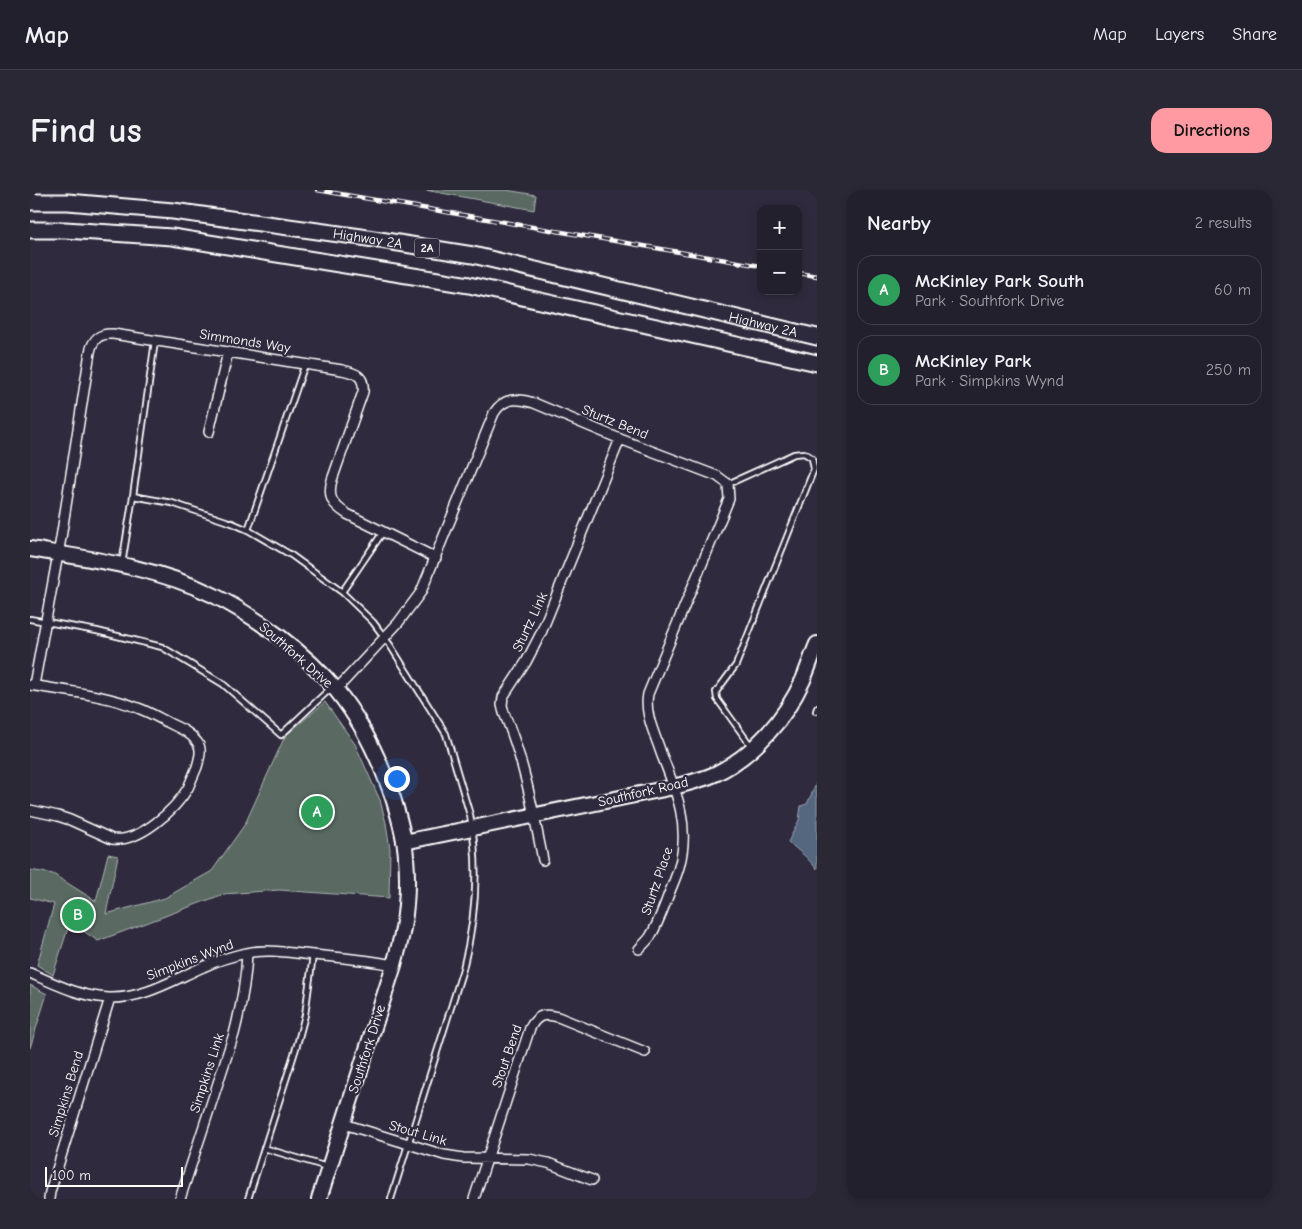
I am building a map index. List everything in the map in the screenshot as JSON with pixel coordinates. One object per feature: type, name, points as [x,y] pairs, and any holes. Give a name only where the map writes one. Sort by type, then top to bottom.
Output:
[{"type":"main road","name":"Highway 2A","points":[[30,202],[68,202],[173,211],[361,237],[473,255],[817,337]]},
{"type":"main road","name":"Highway 2A","points":[[30,230],[65,230],[172,237],[469,285],[817,364]]},
{"type":"main road","points":[[761,351],[817,356]]},
{"type":"street","name":"Simmonds Way","points":[[32,685],[58,554],[92,344],[100,335],[106,334],[228,352],[351,372],[358,375],[364,385],[363,392],[332,480],[330,494],[332,501],[342,510],[436,558]]},
{"type":"street","points":[[209,432],[228,352]]},
{"type":"street","name":"Sturtz Bend","points":[[335,688],[385,638],[421,592],[494,412],[499,405],[507,401],[524,400],[534,403],[620,439],[717,476],[728,484]]},
{"type":"street","name":"Sturtz Link","points":[[542,860],[523,766],[504,714],[502,697],[526,662],[541,633],[620,439]]},
{"type":"street","points":[[674,787],[648,716],[646,702],[728,499],[728,484]]},
{"type":"street","name":"Southfork Drive","points":[[30,549],[143,570],[212,594],[237,608],[277,635],[335,688],[354,716],[377,758],[396,807],[404,842],[406,903],[403,930],[394,965],[319,1199]]},
{"type":"street","name":"Southfork Road","points":[[404,842],[674,787],[719,772],[739,760],[775,726],[791,702],[817,644]]},
{"type":"street","points":[[30,810],[45,812],[70,820],[112,839],[119,840],[138,834],[151,826],[177,803],[193,776],[201,747],[189,734],[140,708],[112,699],[32,685]]},
{"type":"street","name":"Sturtz Place","points":[[640,949],[650,937],[657,924],[679,867],[682,854],[684,832],[674,787]]},
{"type":"street","name":"Simpkins Wynd","points":[[30,973],[76,992],[110,998],[142,993],[206,965],[247,953],[272,951],[394,965]]},
{"type":"street","name":"Simpkins Link","points":[[180,1199],[234,1034],[242,1002],[247,953]]},
{"type":"street","name":"Simpkins Bend","points":[[49,1199],[110,998]]},
{"type":"street","name":"Stout Bend","points":[[487,1158],[530,1028],[538,1017],[550,1015],[558,1017],[646,1052]]},
{"type":"street","name":"Stout Link","points":[[344,1124],[444,1155],[463,1158],[539,1160],[592,1180]]},
{"type":"street","points":[[474,1199],[487,1158]]},
{"type":"lane","points":[[122,565],[155,341]]},
{"type":"lane","points":[[248,530],[305,364]]},
{"type":"lane","points":[[728,484],[794,454],[804,453],[812,458],[814,469],[736,664],[716,692],[717,699],[753,748]]},
{"type":"lane","points":[[133,496],[172,503],[248,530],[291,554],[342,592],[373,622],[385,638],[446,734],[473,828],[476,881],[474,910],[463,969],[391,1199]]},
{"type":"lane","points":[[342,592],[383,532]]},
{"type":"lane","points":[[30,619],[97,630],[162,648],[224,684],[281,735],[335,688]]},
{"type":"lane","points":[[248,1199],[301,1030],[313,955]]},
{"type":"lane","points":[[264,1148],[330,1168]]},
{"type":"green space","points":[[425,190],[506,190],[536,195],[534,210]]},
{"type":"green space","points":[[325,702],[355,744],[380,800],[390,849],[389,898],[279,890],[224,894],[98,941],[70,922],[53,975],[37,965],[54,904],[30,898],[30,870],[53,874],[96,901],[108,854],[118,856],[106,914],[165,898],[212,871],[245,824],[285,736]]},
{"type":"green space","points":[[30,985],[47,994],[30,1048]]},
{"type":"water","points":[[817,782],[817,869],[788,842],[799,820],[801,806],[807,804]]},
{"type":"railway","points":[[317,190],[757,265]]},
{"type":"railway","points":[[802,274],[817,276]]},
{"type":"place","name":"McKinley Park South","points":[[317,812]]},
{"type":"place","name":"McKinley Park","points":[[78,915]]}]
